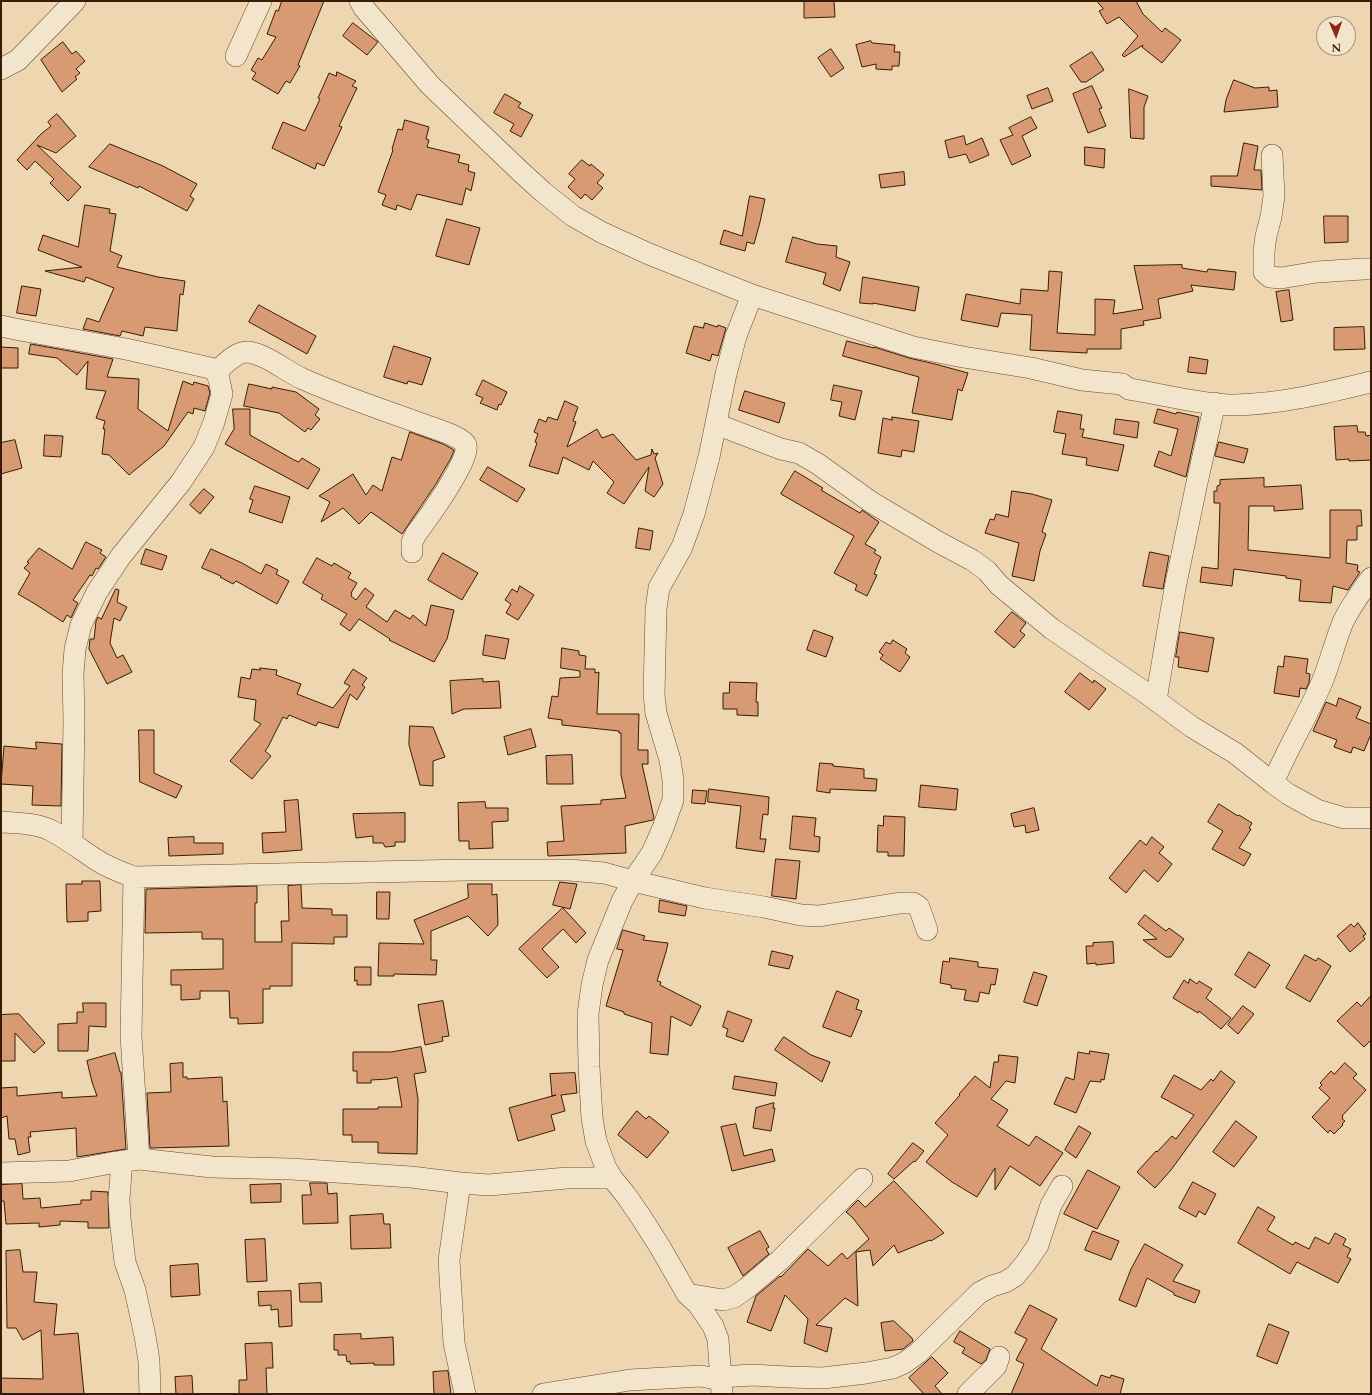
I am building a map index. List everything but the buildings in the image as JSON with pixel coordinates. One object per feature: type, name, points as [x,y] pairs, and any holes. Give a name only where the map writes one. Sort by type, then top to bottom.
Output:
[{"type":"street","points":[[1,69],[18,60],[75,1]]},
{"type":"street","points":[[236,56],[261,1]]},
{"type":"street","points":[[360,1],[364,8],[430,85],[543,192],[573,216],[601,232],[648,254],[752,296],[913,346],[964,357],[1031,368],[1082,380],[1122,384],[1129,389],[1215,403],[1234,405],[1284,401],[1371,382]]},
{"type":"street","points":[[1272,155],[1274,196],[1264,251],[1264,272],[1270,277],[1281,278],[1317,272],[1371,269]]},
{"type":"street","points":[[721,1384],[718,1340],[713,1326],[698,1304],[687,1294],[656,1240],[625,1194],[612,1178],[606,1168],[596,1141],[592,1118],[588,1014],[592,985],[598,960],[622,901],[633,881],[652,853],[673,800],[673,780],[670,760],[656,713],[654,695],[656,609],[659,588],[682,547],[694,514],[709,457],[726,374],[736,336],[752,296]]},
{"type":"street","points":[[1,326],[126,349],[210,368],[216,372],[220,379],[222,394],[214,422],[204,447],[181,482],[117,562],[97,592],[81,625],[75,649],[73,674],[74,720],[72,843]]},
{"type":"street","points":[[216,372],[238,354],[247,352],[262,357],[300,378],[325,389],[442,431],[462,440],[466,444],[466,450],[455,475],[432,512],[416,534],[412,542],[412,552]]},
{"type":"street","points":[[1156,700],[1175,588],[1215,403]]},
{"type":"street","points":[[716,424],[781,449],[799,453],[871,502],[972,560],[987,571],[999,585],[1052,629],[1156,700],[1192,727],[1235,753],[1273,784],[1288,794],[1317,810],[1344,818],[1371,818]]},
{"type":"street","points":[[1273,784],[1281,764],[1323,680],[1343,622],[1353,604],[1371,578]]},
{"type":"street","points":[[1,822],[28,824],[49,829],[95,859],[118,871],[134,877],[459,870],[569,870],[604,873],[704,898],[764,907],[801,915],[819,916],[900,903],[912,903],[919,907],[927,930]]},
{"type":"street","points":[[134,877],[131,1036],[131,1160],[119,1199],[126,1262],[135,1290],[145,1336],[149,1362],[150,1394]]},
{"type":"street","points":[[1,1173],[42,1173],[69,1171],[131,1160],[212,1167],[291,1169],[411,1177],[489,1185],[567,1178],[612,1178]]},
{"type":"street","points":[[687,1294],[723,1300],[734,1297],[780,1260],[862,1179]]},
{"type":"street","points":[[460,1183],[449,1260],[454,1343],[465,1394]]},
{"type":"street","points":[[544,1394],[630,1380],[701,1376],[721,1384],[752,1375],[823,1378],[893,1368],[904,1363],[918,1353],[979,1293],[1015,1276],[1038,1245],[1051,1205],[1062,1186]]},
{"type":"street","points":[[968,1394],[996,1366],[1000,1357]]}]
